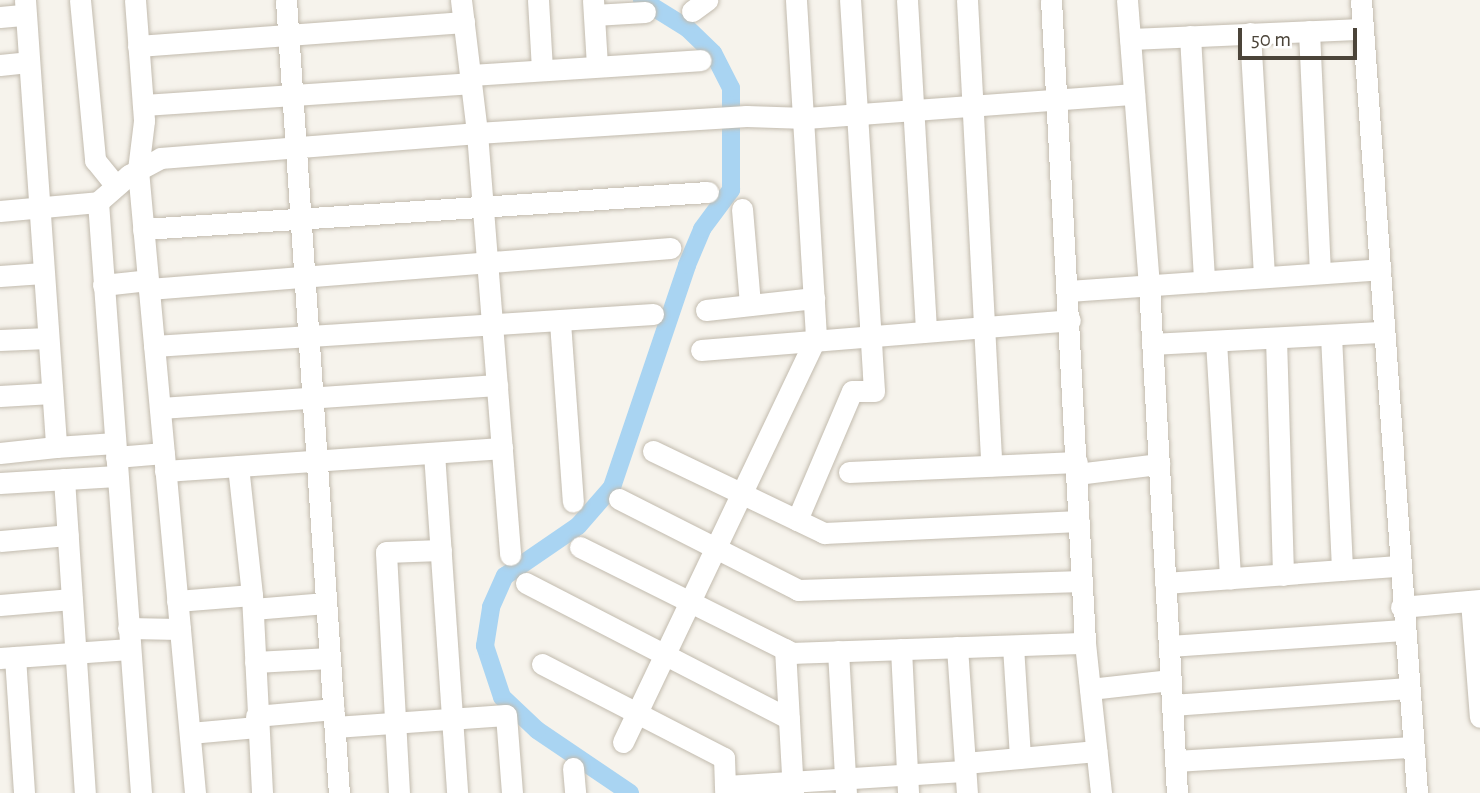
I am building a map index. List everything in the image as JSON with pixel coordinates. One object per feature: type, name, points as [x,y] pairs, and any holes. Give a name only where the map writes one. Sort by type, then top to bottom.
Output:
[{"type":"street","points":[[80,0],[95,160],[116,186]]},
{"type":"street","points":[[135,0],[143,105],[138,170],[195,793]]},
{"type":"street","points":[[286,0],[339,793]]},
{"type":"street","points":[[461,0],[477,132],[510,555]]},
{"type":"street","points":[[538,0],[542,70]]},
{"type":"street","points":[[623,742],[816,337],[806,118],[796,0]]},
{"type":"street","points":[[797,520],[852,391],[874,391],[873,333],[850,0]]},
{"type":"street","points":[[907,0],[926,330]]},
{"type":"street","points":[[967,0],[976,105],[991,465]]},
{"type":"street","points":[[1051,0],[1059,99],[1085,643],[1101,793]]},
{"type":"street","points":[[1127,0],[1149,285],[1177,793]]},
{"type":"street","points":[[1361,0],[1398,566],[1417,793]]},
{"type":"street","points":[[597,66],[593,7],[645,12]]},
{"type":"street","points":[[0,17],[25,8],[56,447]]},
{"type":"street","points":[[138,46],[464,22]]},
{"type":"street","points":[[1130,39],[1363,29]]},
{"type":"street","points":[[1308,31],[1320,273]]},
{"type":"street","points":[[1250,33],[1264,277]]},
{"type":"street","points":[[1190,36],[1204,282]]},
{"type":"street","points":[[143,105],[292,95],[542,70],[701,60]]},
{"type":"street","points":[[0,65],[29,62]]},
{"type":"street","points":[[0,211],[98,202],[138,170],[162,159],[477,132],[717,117],[806,118],[1135,94]]},
{"type":"street","points":[[143,229],[708,191]]},
{"type":"street","points":[[98,202],[141,793]]},
{"type":"street","points":[[742,209],[750,305]]},
{"type":"street","points":[[103,285],[304,277],[670,248]]},
{"type":"street","points":[[1068,291],[1380,269]]},
{"type":"street","points":[[0,276],[43,273]]},
{"type":"street","points":[[706,310],[814,298]]},
{"type":"street","points":[[154,346],[492,327],[653,314]]},
{"type":"street","points":[[701,350],[816,337],[1070,320]]},
{"type":"street","points":[[560,322],[573,502]]},
{"type":"street","points":[[1152,344],[1384,332]]},
{"type":"street","points":[[1331,335],[1342,570]]},
{"type":"street","points":[[0,340],[48,338]]},
{"type":"street","points":[[1276,338],[1283,575]]},
{"type":"street","points":[[1216,341],[1230,579]]},
{"type":"street","points":[[160,408],[497,385]]},
{"type":"street","points":[[0,396],[52,393]]},
{"type":"street","points":[[0,453],[56,447],[116,459],[238,466],[502,448]]},
{"type":"street","points":[[653,452],[824,533],[1079,521]]},
{"type":"street","points":[[434,453],[457,793]]},
{"type":"street","points":[[0,483],[64,479],[116,459]]},
{"type":"street","points":[[849,472],[991,465],[1077,468],[1159,464]]},
{"type":"street","points":[[238,466],[252,602],[262,793]]},
{"type":"street","points":[[64,479],[85,793]]},
{"type":"street","points":[[619,499],[797,590],[1082,580]]},
{"type":"street","points":[[0,541],[68,535]]},
{"type":"street","points":[[580,547],[688,604],[785,649],[838,651],[1085,643]]},
{"type":"street","points":[[399,793],[386,552],[441,550]]},
{"type":"street","points":[[1165,583],[1398,566]]},
{"type":"street","points":[[526,583],[789,719]]},
{"type":"street","points":[[0,605],[72,599]]},
{"type":"street","points":[[177,601],[326,603]]},
{"type":"street","points":[[1401,607],[1476,601],[1480,717]]},
{"type":"street","points":[[24,793],[7,658],[76,653],[180,629]]},
{"type":"street","points":[[1169,646],[1403,630]]},
{"type":"street","points":[[1013,646],[1020,758]]},
{"type":"street","points":[[957,647],[967,793]]},
{"type":"street","points":[[785,649],[792,787]]},
{"type":"street","points":[[901,649],[907,784]]},
{"type":"street","points":[[838,651],[846,786]]},
{"type":"street","points":[[255,662],[330,658]]},
{"type":"street","points":[[542,664],[724,758],[725,789],[907,784],[965,767],[1020,758],[1096,751]]},
{"type":"street","points":[[1090,688],[1170,680]]},
{"type":"street","points":[[1172,705],[1408,688]]},
{"type":"street","points":[[190,733],[257,721],[334,718],[396,723],[506,715],[512,793]]},
{"type":"street","points":[[1175,761],[1413,747]]},
{"type":"street","points":[[573,768],[575,793]]},
{"type":"waterway","points":[[630,793],[537,730],[502,697],[485,646],[491,607],[505,576],[578,526],[612,487],[687,265],[702,229],[731,190],[731,88],[713,53],[687,28],[642,0]]}]
